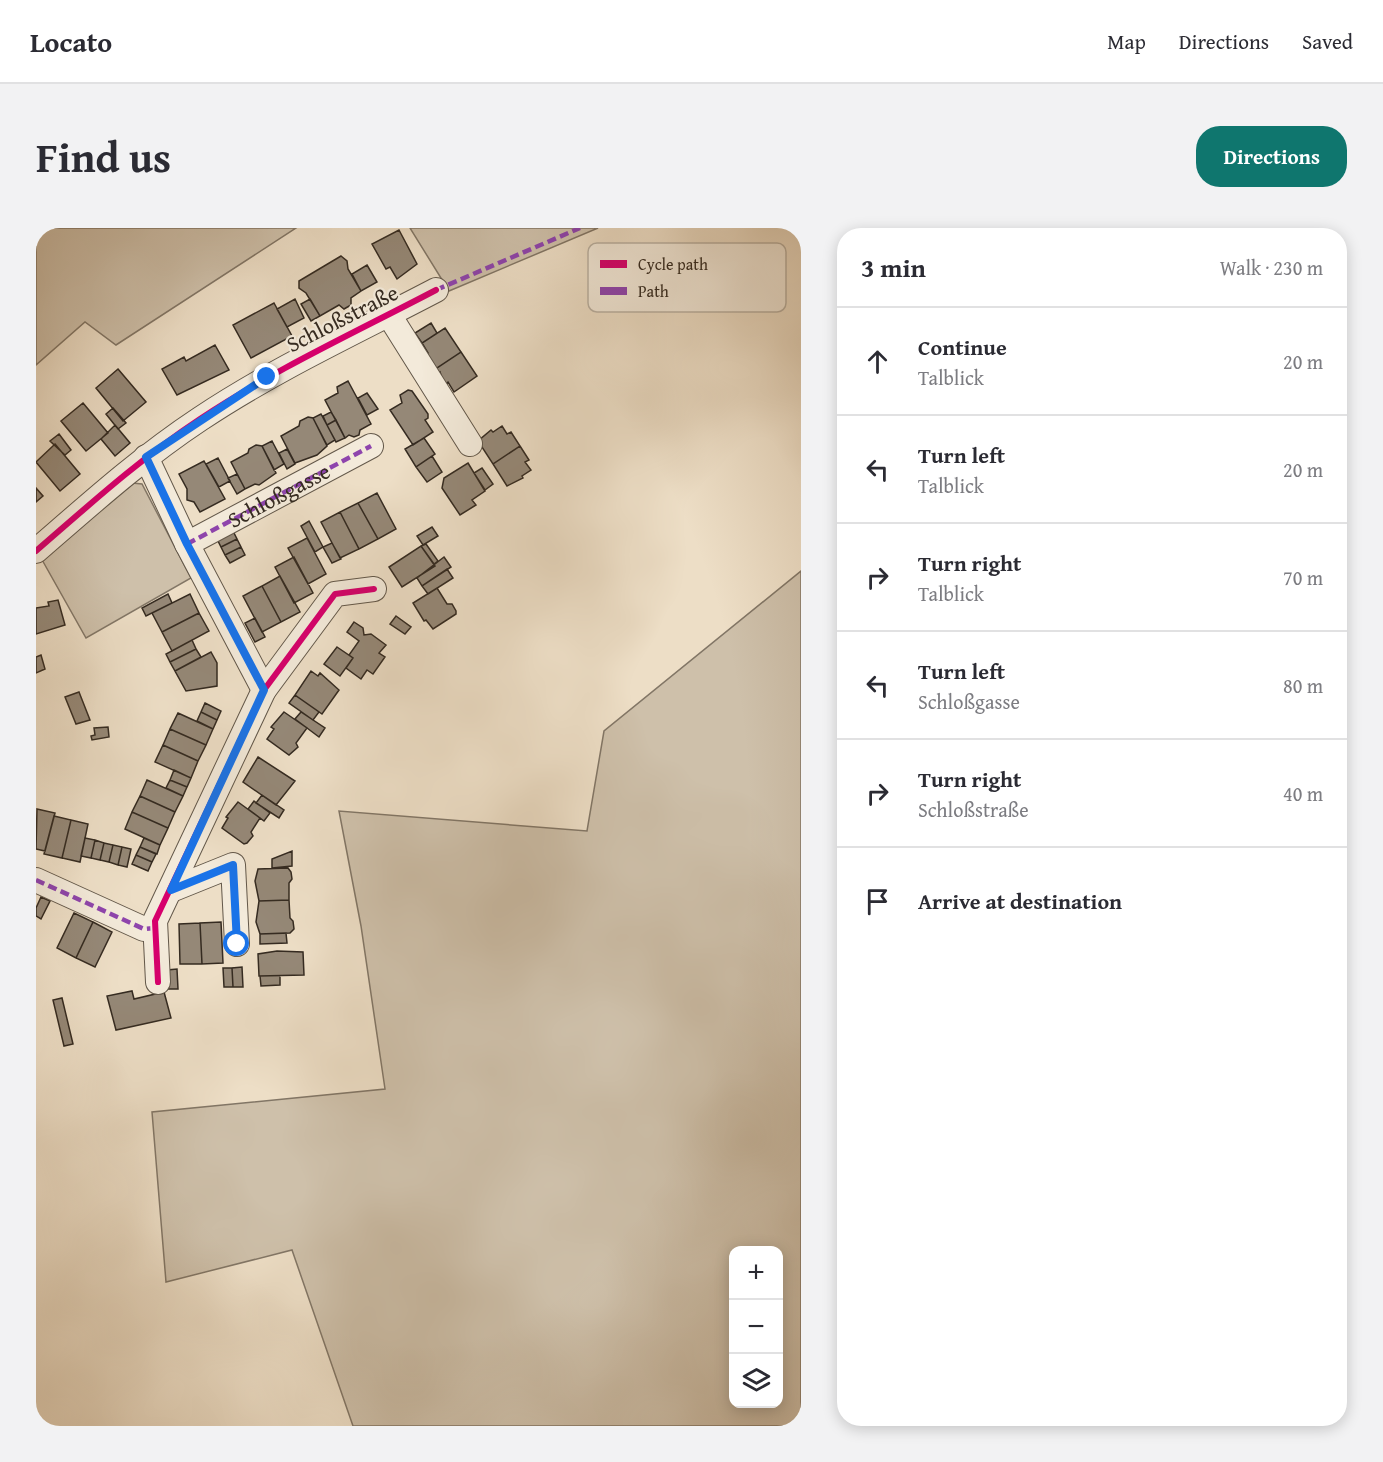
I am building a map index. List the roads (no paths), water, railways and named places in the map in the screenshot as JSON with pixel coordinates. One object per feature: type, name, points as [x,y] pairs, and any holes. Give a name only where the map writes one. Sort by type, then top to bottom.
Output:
[{"type":"street","name":"Schloßstraße","points":[[36,551],[146,457],[267,377],[328,343],[436,290]]},
{"type":"street","name":"Schloßstraße","points":[[389,315],[470,444]]},
{"type":"street","name":"Schloßgasse","points":[[187,544],[371,446]]},
{"type":"street","points":[[146,457],[187,544],[264,690]]},
{"type":"street","points":[[158,982],[155,921],[264,690],[335,594],[374,589]]},
{"type":"street","points":[[171,890],[233,865],[237,944]]},
{"type":"street","points":[[36,880],[144,929],[155,928]]}]
